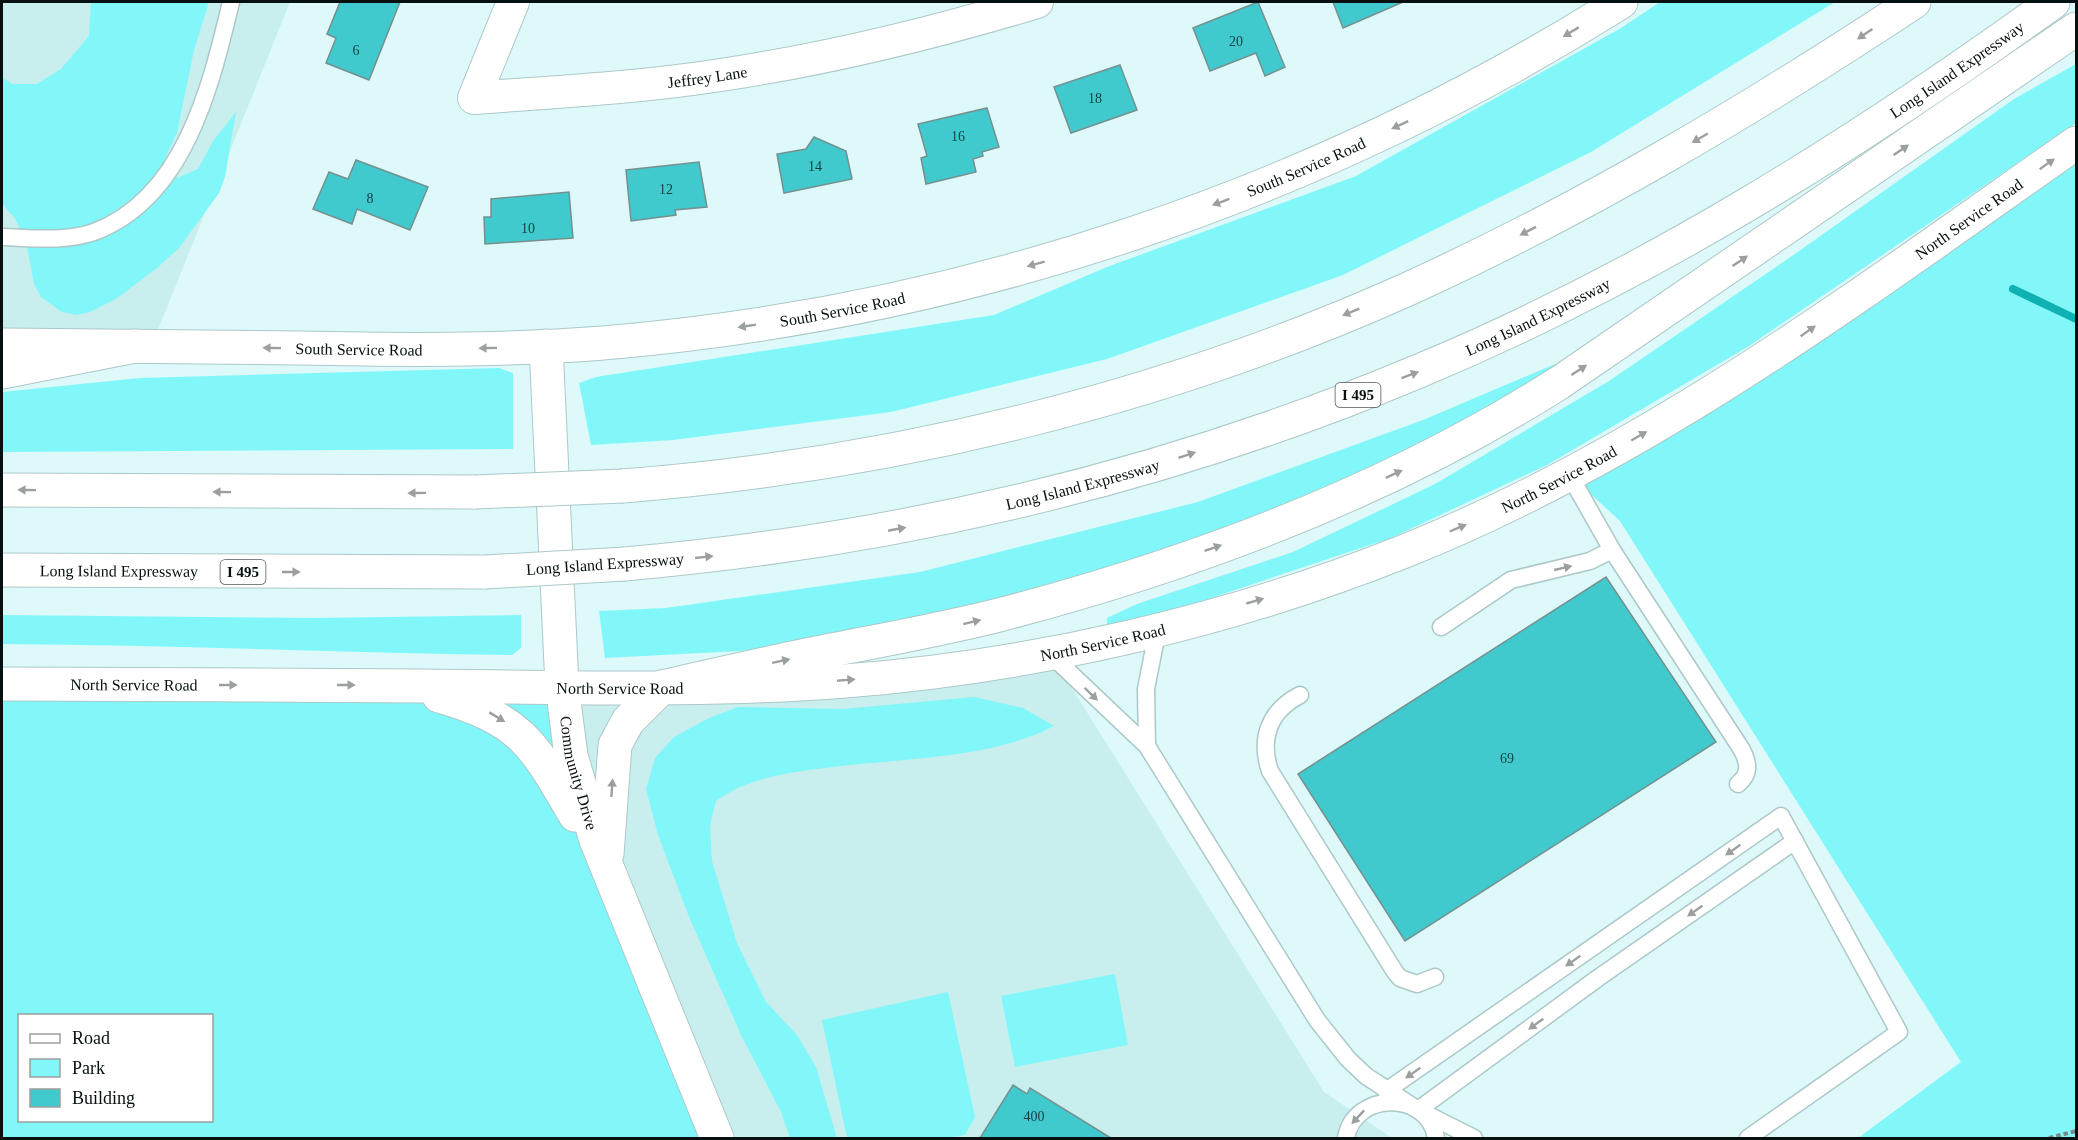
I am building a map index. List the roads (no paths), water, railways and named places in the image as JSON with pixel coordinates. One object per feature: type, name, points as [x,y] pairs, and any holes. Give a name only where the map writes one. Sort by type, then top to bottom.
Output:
[{"type":"main road","name":"South Service Road","points":[[2,345],[386,350],[546,346],[700,332],[830,313],[1012,270],[1155,227],[1248,192],[1426,112],[1540,50],[1621,2]]},
{"type":"main road","points":[[2,490],[475,492],[623,486],[749,473],[847,457],[1028,419],[1227,360],[1317,327],[1406,290],[1497,247],[1668,157],[1753,106],[1914,2]]},
{"type":"main road","name":"Long Island Expressway","points":[[2,570],[485,572],[625,564],[776,549],[861,536],[958,516],[1144,469],[1329,406],[1420,371],[1512,329],[1682,241],[1849,141],[2053,2]]},
{"type":"main road","points":[[607,868],[615,746],[628,721],[662,687],[928,632],[1041,604],[1239,539],[1393,475],[1488,426],[1559,383],[2076,29]]},
{"type":"main road","name":"North Service Road","points":[[2,684],[662,687],[843,681],[1089,647],[1295,589],[1404,551],[1569,474],[1759,363],[2076,143]]},
{"type":"main road","points":[[2,372],[135,346]]},
{"type":"main road","name":"Community Drive","points":[[546,346],[566,731],[578,785],[607,868],[717,1138]]},
{"type":"main road","points":[[402,686],[478,707],[515,729],[538,754],[607,868]]},
{"type":"street","name":"Jeffrey Lane","points":[[513,2],[474,98],[672,81],[754,70],[876,46],[1037,2]]},
{"type":"lane","points":[[3,237],[62,238],[93,232],[129,212],[151,192],[179,154],[202,103],[231,2]]},
{"type":"lane","points":[[1569,474],[1612,550],[1742,750],[1748,765],[1747,773],[1738,784]]},
{"type":"lane","points":[[1441,627],[1511,580],[1590,561],[1612,550]]},
{"type":"lane","points":[[1147,746],[1146,689],[1158,628]]},
{"type":"lane","points":[[1050,653],[1147,746],[1317,1020],[1348,1059],[1386,1091],[1418,1110],[1428,1120],[1436,1138]]},
{"type":"lane","points":[[1300,695],[1280,708],[1268,728],[1265,751],[1270,771],[1395,972],[1400,978],[1417,984],[1435,977]]},
{"type":"lane","points":[[1386,1091],[1780,816],[1899,1032],[1748,1138]]},
{"type":"lane","points":[[1418,1110],[1598,978],[1795,841]]},
{"type":"lane","points":[[1346,1138],[1353,1121],[1362,1111],[1376,1104],[1390,1101],[1404,1103],[1474,1138]]},
{"type":"waterway","points":[[2013,289],[2076,319]]}]
